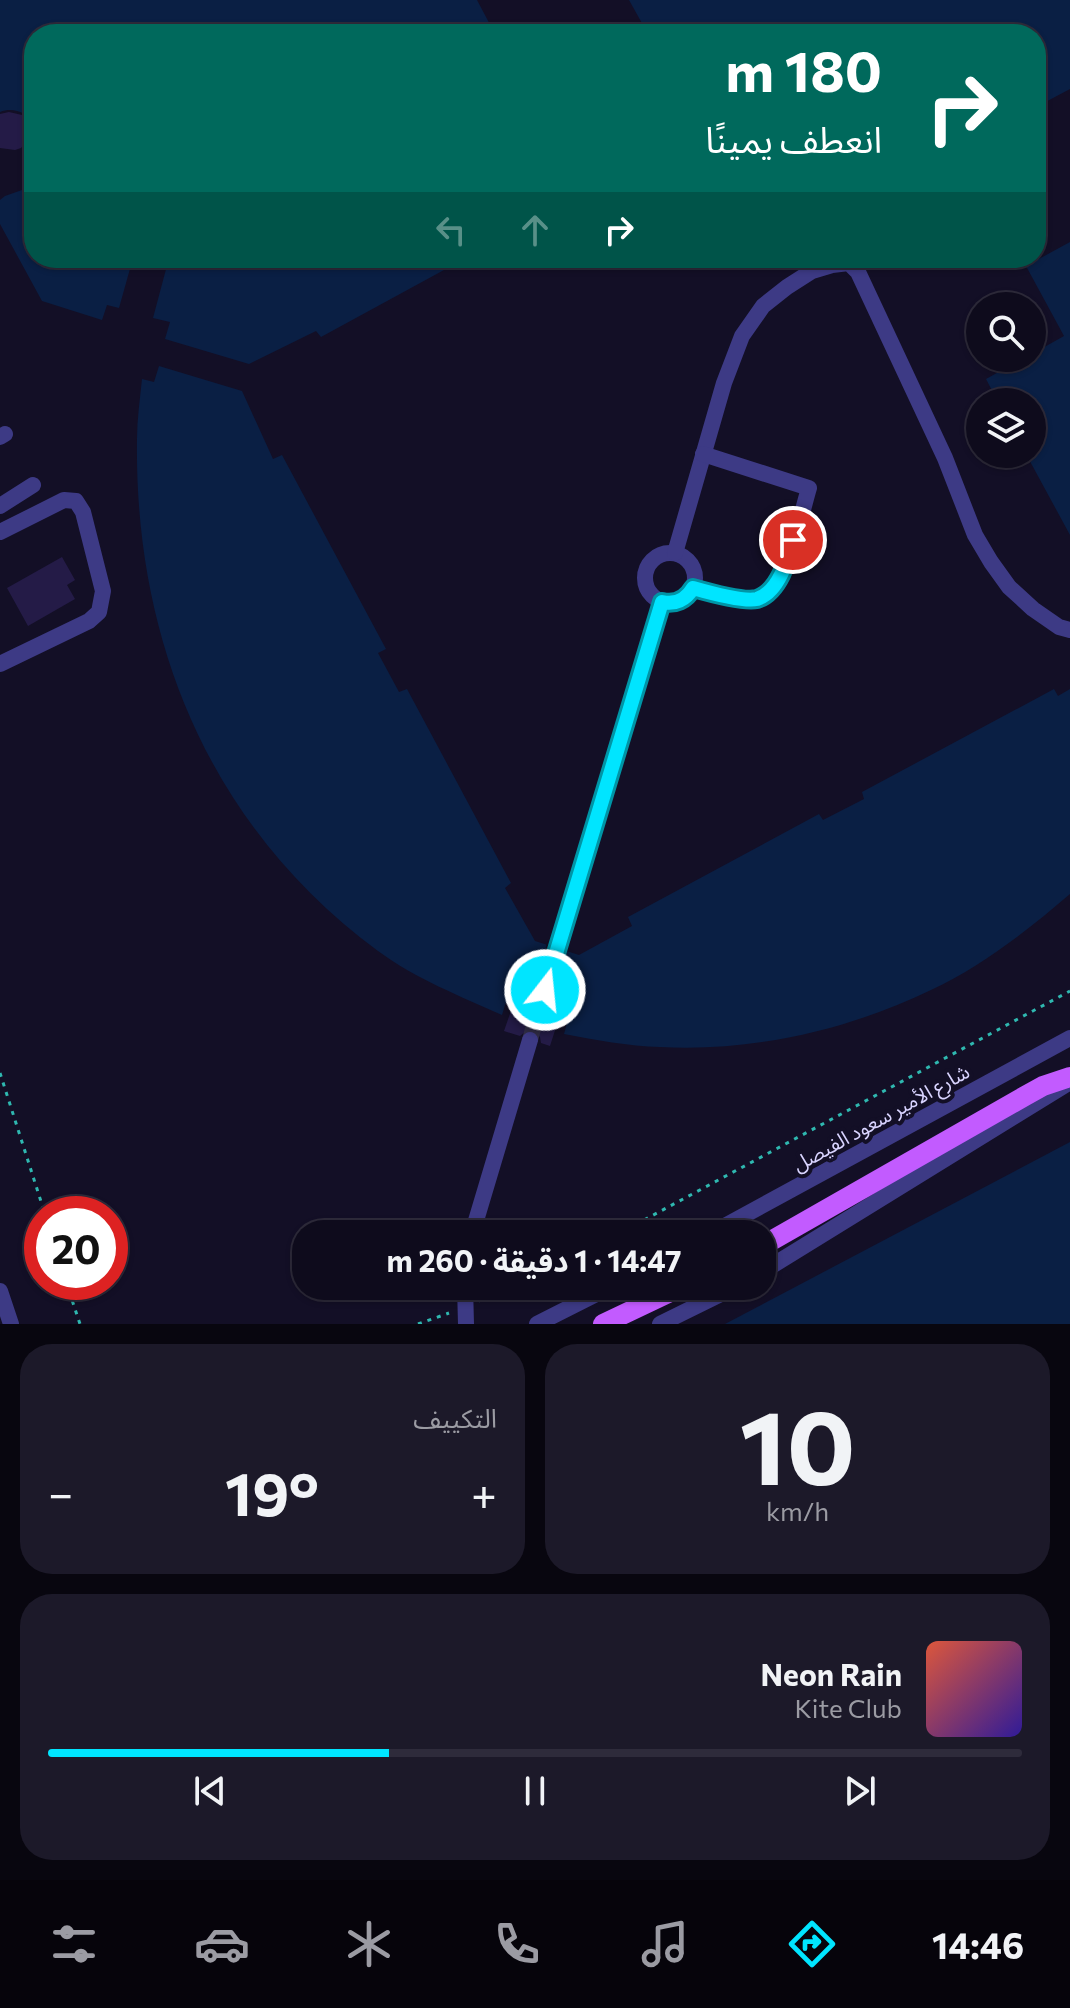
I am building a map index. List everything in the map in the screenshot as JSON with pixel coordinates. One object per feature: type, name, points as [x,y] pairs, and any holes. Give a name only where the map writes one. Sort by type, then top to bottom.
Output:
[{"type":"main road","points":[[776,1238],[1043,1086],[1070,1079]]},
{"type":"main road","points":[[603,1324],[654,1300]]},
{"type":"street","points":[[675,553],[724,383],[742,336],[763,306],[812,271],[822,268]]},
{"type":"street","points":[[854,268],[945,458],[975,535],[991,562],[1009,587],[1033,609],[1059,627],[1070,630]]},
{"type":"street","points":[[693,588],[729,597],[757,599],[774,587],[786,567],[809,488],[703,454]]},
{"type":"street","points":[[0,506],[33,485]]},
{"type":"street","points":[[0,532],[64,500],[76,501],[83,512],[103,591],[99,612],[89,621],[0,664]]},
{"type":"street","points":[[662,553],[675,553],[692,564],[696,580],[689,595],[682,600],[662,602],[651,596],[647,589],[645,572],[654,557],[662,553]]},
{"type":"street","points":[[538,1013],[662,602]]},
{"type":"street","name":"شارع الأمير سعود الفيصل","points":[[736,1220],[1070,1038]]},
{"type":"street","points":[[476,1220],[530,1040]]},
{"type":"street","points":[[776,1263],[1070,1079]]},
{"type":"street","points":[[0,1291],[11,1324]]},
{"type":"street","points":[[465,1300],[466,1324]]},
{"type":"street","points":[[537,1324],[584,1300]]},
{"type":"street","points":[[660,1324],[709,1300]]},
{"type":"path","points":[[644,1220],[1070,991]]},
{"type":"path","points":[[0,1073],[39,1196]]},
{"type":"path","points":[[72,1300],[80,1324]]},
{"type":"water","points":[[0,0],[477,0],[490,24],[24,24],[24,114],[10,110],[0,112]]},
{"type":"water","points":[[629,0],[1070,0],[1070,89],[1046,102],[1046,24],[642,24]]},
{"type":"water","points":[[24,164],[24,268],[0,224],[0,200],[22,190]]},
{"type":"water","points":[[1070,242],[1070,535],[1034,468],[1046,468],[1046,388],[991,388],[986,379],[999,372],[1046,372],[1046,346],[1064,336],[1046,303],[1046,292],[1040,292],[1027,268],[1046,268],[1046,255]]},
{"type":"water","points":[[24,268],[130,268],[119,308],[107,305],[102,320],[42,301]]},
{"type":"water","points":[[166,268],[448,268],[321,337],[316,331],[249,364],[165,339],[170,322],[153,318]]},
{"type":"water","points":[[159,366],[242,391],[273,459],[282,455],[386,649],[378,653],[399,692],[407,689],[511,883],[505,888],[535,941],[579,955],[632,926],[628,917],[819,814],[823,820],[864,799],[862,792],[1054,689],[1058,696],[1070,689],[1070,894],[986,959],[931,990],[833,1027],[765,1042],[695,1048],[648,1046],[564,1034],[567,1023],[558,1017],[506,1002],[502,1015],[408,970],[378,951],[320,902],[270,848],[228,789],[194,726],[168,659],[150,588],[140,515],[137,439],[142,379],[154,382]]},
{"type":"water","points":[[1070,1142],[1070,1324],[725,1324],[776,1300],[776,1297]]},
{"type":"pier","points":[[548,940],[567,947],[548,1011],[528,1005]]},
{"type":"building","points":[[9,112],[24,118],[24,145],[21,148],[0,148],[0,114]]},
{"type":"building","points":[[62,557],[75,580],[67,585],[75,599],[28,626],[7,588]]},
{"type":"building","points":[[513,1005],[527,1010],[527,1017],[533,1024],[540,1024],[548,1017],[558,1021],[550,1046],[541,1043],[534,1030],[527,1030],[520,1036],[504,1031]]},
{"type":"tunnel","points":[[530,1040],[537,1014]]},
{"type":"route","points":[[545,990],[662,602],[682,600],[693,588],[729,597],[757,599],[774,587],[786,567],[793,540]]}]
